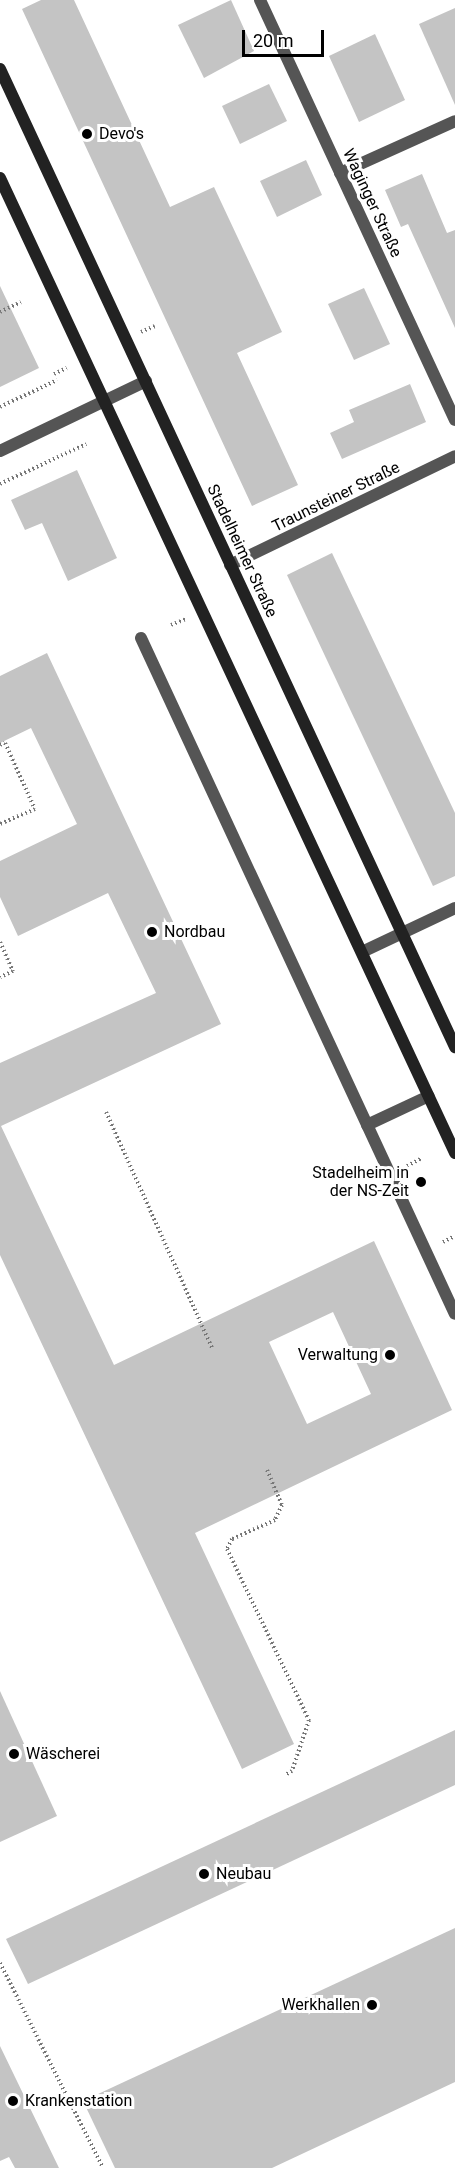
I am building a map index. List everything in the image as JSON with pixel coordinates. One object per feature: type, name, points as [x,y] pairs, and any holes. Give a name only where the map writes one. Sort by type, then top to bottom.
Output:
[{"type":"main road","name":"Stadelheimer Straße","points":[[0,69],[455,1047]]},
{"type":"main road","points":[[0,178],[455,1153]]},
{"type":"street","name":"Waginger Straße","points":[[260,0],[455,420]]},
{"type":"street","points":[[340,173],[455,121]]},
{"type":"street","points":[[0,451],[146,381]]},
{"type":"street","name":"Traunsteiner Straße","points":[[230,565],[455,456]]},
{"type":"street","points":[[141,638],[455,1314]]},
{"type":"street","points":[[362,952],[455,908]]},
{"type":"street","points":[[367,1125],[429,1096]]},
{"type":"path","points":[[0,312],[21,302]]},
{"type":"path","points":[[0,407],[57,380]]},
{"type":"path","points":[[0,484],[86,444]]},
{"type":"path","points":[[0,745],[5,743],[34,809],[0,824]]},
{"type":"path","points":[[0,942],[13,971],[0,977]]},
{"type":"path","points":[[106,1112],[212,1348]]},
{"type":"path","points":[[267,1470],[282,1505],[275,1520],[232,1539],[227,1549],[309,1720],[292,1771],[285,1775]]},
{"type":"path","points":[[0,1963],[103,2168]]},
{"type":"building","points":[[41,0],[74,0],[170,207],[214,187],[282,332],[237,353],[298,485],[252,506],[22,9]]},
{"type":"building","points":[[231,0],[254,51],[204,78],[178,25]]},
{"type":"building","points":[[455,8],[455,105],[419,24]]},
{"type":"building","points":[[375,34],[405,100],[359,122],[329,56]]},
{"type":"building","points":[[269,84],[287,121],[240,144],[222,106]]},
{"type":"building","points":[[306,160],[322,195],[277,217],[260,181]]},
{"type":"building","points":[[422,174],[447,233],[455,230],[455,328],[408,224],[401,227],[385,190]]},
{"type":"building","points":[[0,286],[39,368],[0,387]]},
{"type":"building","points":[[364,288],[390,344],[354,360],[328,304]]},
{"type":"building","points":[[410,384],[426,422],[342,459],[330,433],[354,422],[349,410]]},
{"type":"building","points":[[77,470],[117,558],[68,581],[42,523],[25,530],[11,500]]},
{"type":"building","points":[[332,553],[455,813],[455,876],[433,886],[287,575]]},
{"type":"building","points":[[47,653],[221,1024],[1,1126],[114,1365],[374,1241],[452,1410],[195,1533],[294,1744],[242,1769],[0,1255],[0,1063],[156,993],[108,893],[18,936],[0,897],[0,861],[77,824],[31,728],[0,743],[0,676]],"holes":[[[333,1312],[371,1394],[307,1424],[269,1342]]]},
{"type":"building","name":"Wäscherei","points":[[0,1691],[57,1816],[0,1842]]},
{"type":"building","name":"Neubau","points":[[455,1730],[455,1785],[28,1984],[6,1939]]},
{"type":"building","name":"Werkhallen","points":[[455,1928],[455,2082],[272,2168],[115,2168],[83,2101]]},
{"type":"building","name":"Krankenstation","points":[[0,2046],[59,2168],[15,2168],[9,2157],[0,2161]]},
{"type":"place","name":"Devo's","points":[[87,134]]},
{"type":"place","name":"Nordbau","points":[[152,932]]},
{"type":"place","name":"Stadelheim in der NS-Zeit","points":[[421,1182]]},
{"type":"place","name":"Verwaltung","points":[[390,1355]]},
{"type":"place","name":"Wäscherei","points":[[14,1754]]},
{"type":"place","name":"Neubau","points":[[204,1874]]},
{"type":"place","name":"Werkhallen","points":[[372,2005]]},
{"type":"place","name":"Krankenstation","points":[[13,2101]]}]
